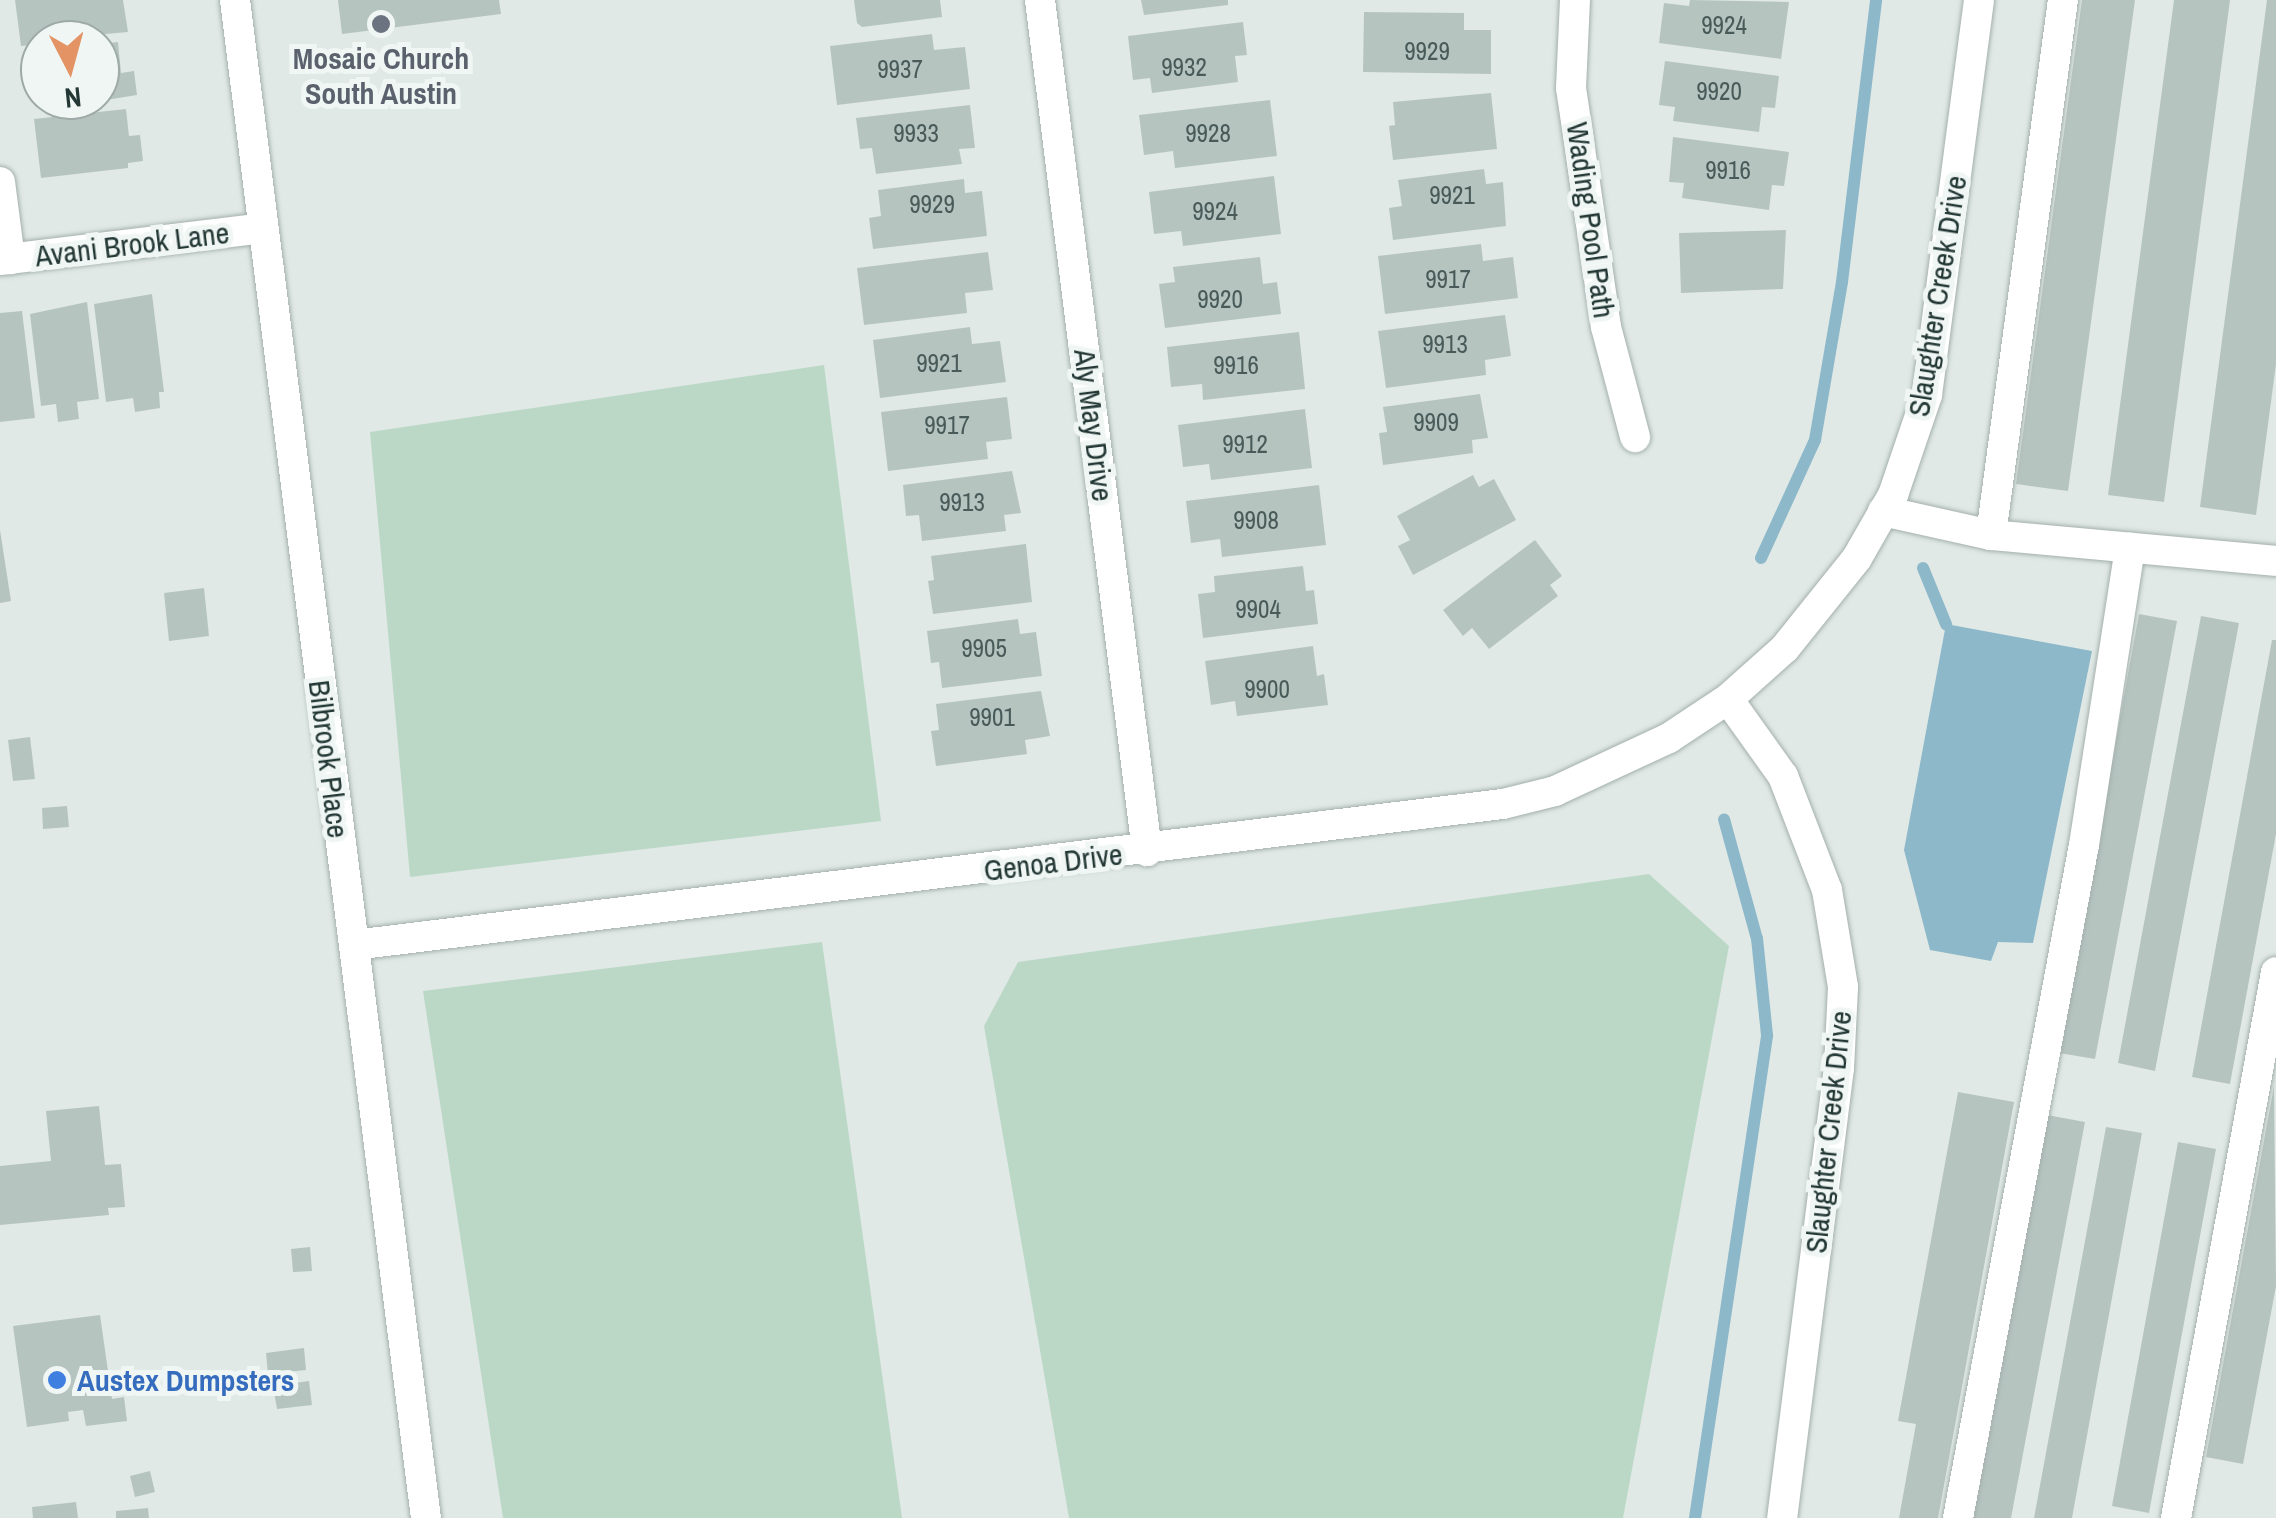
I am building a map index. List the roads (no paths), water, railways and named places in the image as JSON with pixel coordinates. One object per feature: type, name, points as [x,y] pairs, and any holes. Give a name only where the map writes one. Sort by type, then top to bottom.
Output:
[{"type":"street","name":"Bilbrook Place","points":[[235,0],[426,1518]]},
{"type":"street","name":"Aly May Drive","points":[[1040,0],[1147,851]]},
{"type":"street","name":"Wading Pool Path","points":[[1575,0],[1572,88],[1578,135],[1606,327],[1635,437]]},
{"type":"street","name":"Slaughter Creek Drive","points":[[1782,1518],[1839,1068],[1843,987],[1828,890],[1790,792],[1783,776],[1728,699],[1785,648],[1820,606],[1856,558],[1900,478],[1927,394],[1979,0]]},
{"type":"street","points":[[1991,536],[2063,0]]},
{"type":"street","points":[[0,182],[5,260]]},
{"type":"street","name":"Avani Brook Lane","points":[[5,260],[264,228]]},
{"type":"street","points":[[1883,511],[1991,536],[2276,561]]},
{"type":"street","points":[[1958,1518],[2084,845],[2130,548]]},
{"type":"street","name":"Genoa Drive","points":[[354,945],[1484,807],[1555,791],[1669,738],[1728,699]]},
{"type":"street","points":[[2176,1518],[2276,972]]},
{"type":"water","points":[[1946,624],[2092,651],[2033,943],[1998,942],[1991,961],[1930,950],[1904,850]]},
{"type":"waterway","points":[[1761,558],[1815,440],[1842,282],[1876,0]]},
{"type":"waterway","points":[[1923,568],[1946,624]]},
{"type":"waterway","points":[[1695,1518],[1767,1035],[1757,939],[1724,819]]},
{"type":"place","name":"Mosaic Church South Austin","points":[[381,24]]},
{"type":"place","name":"Austex Dumpsters","points":[[57,1380]]}]
